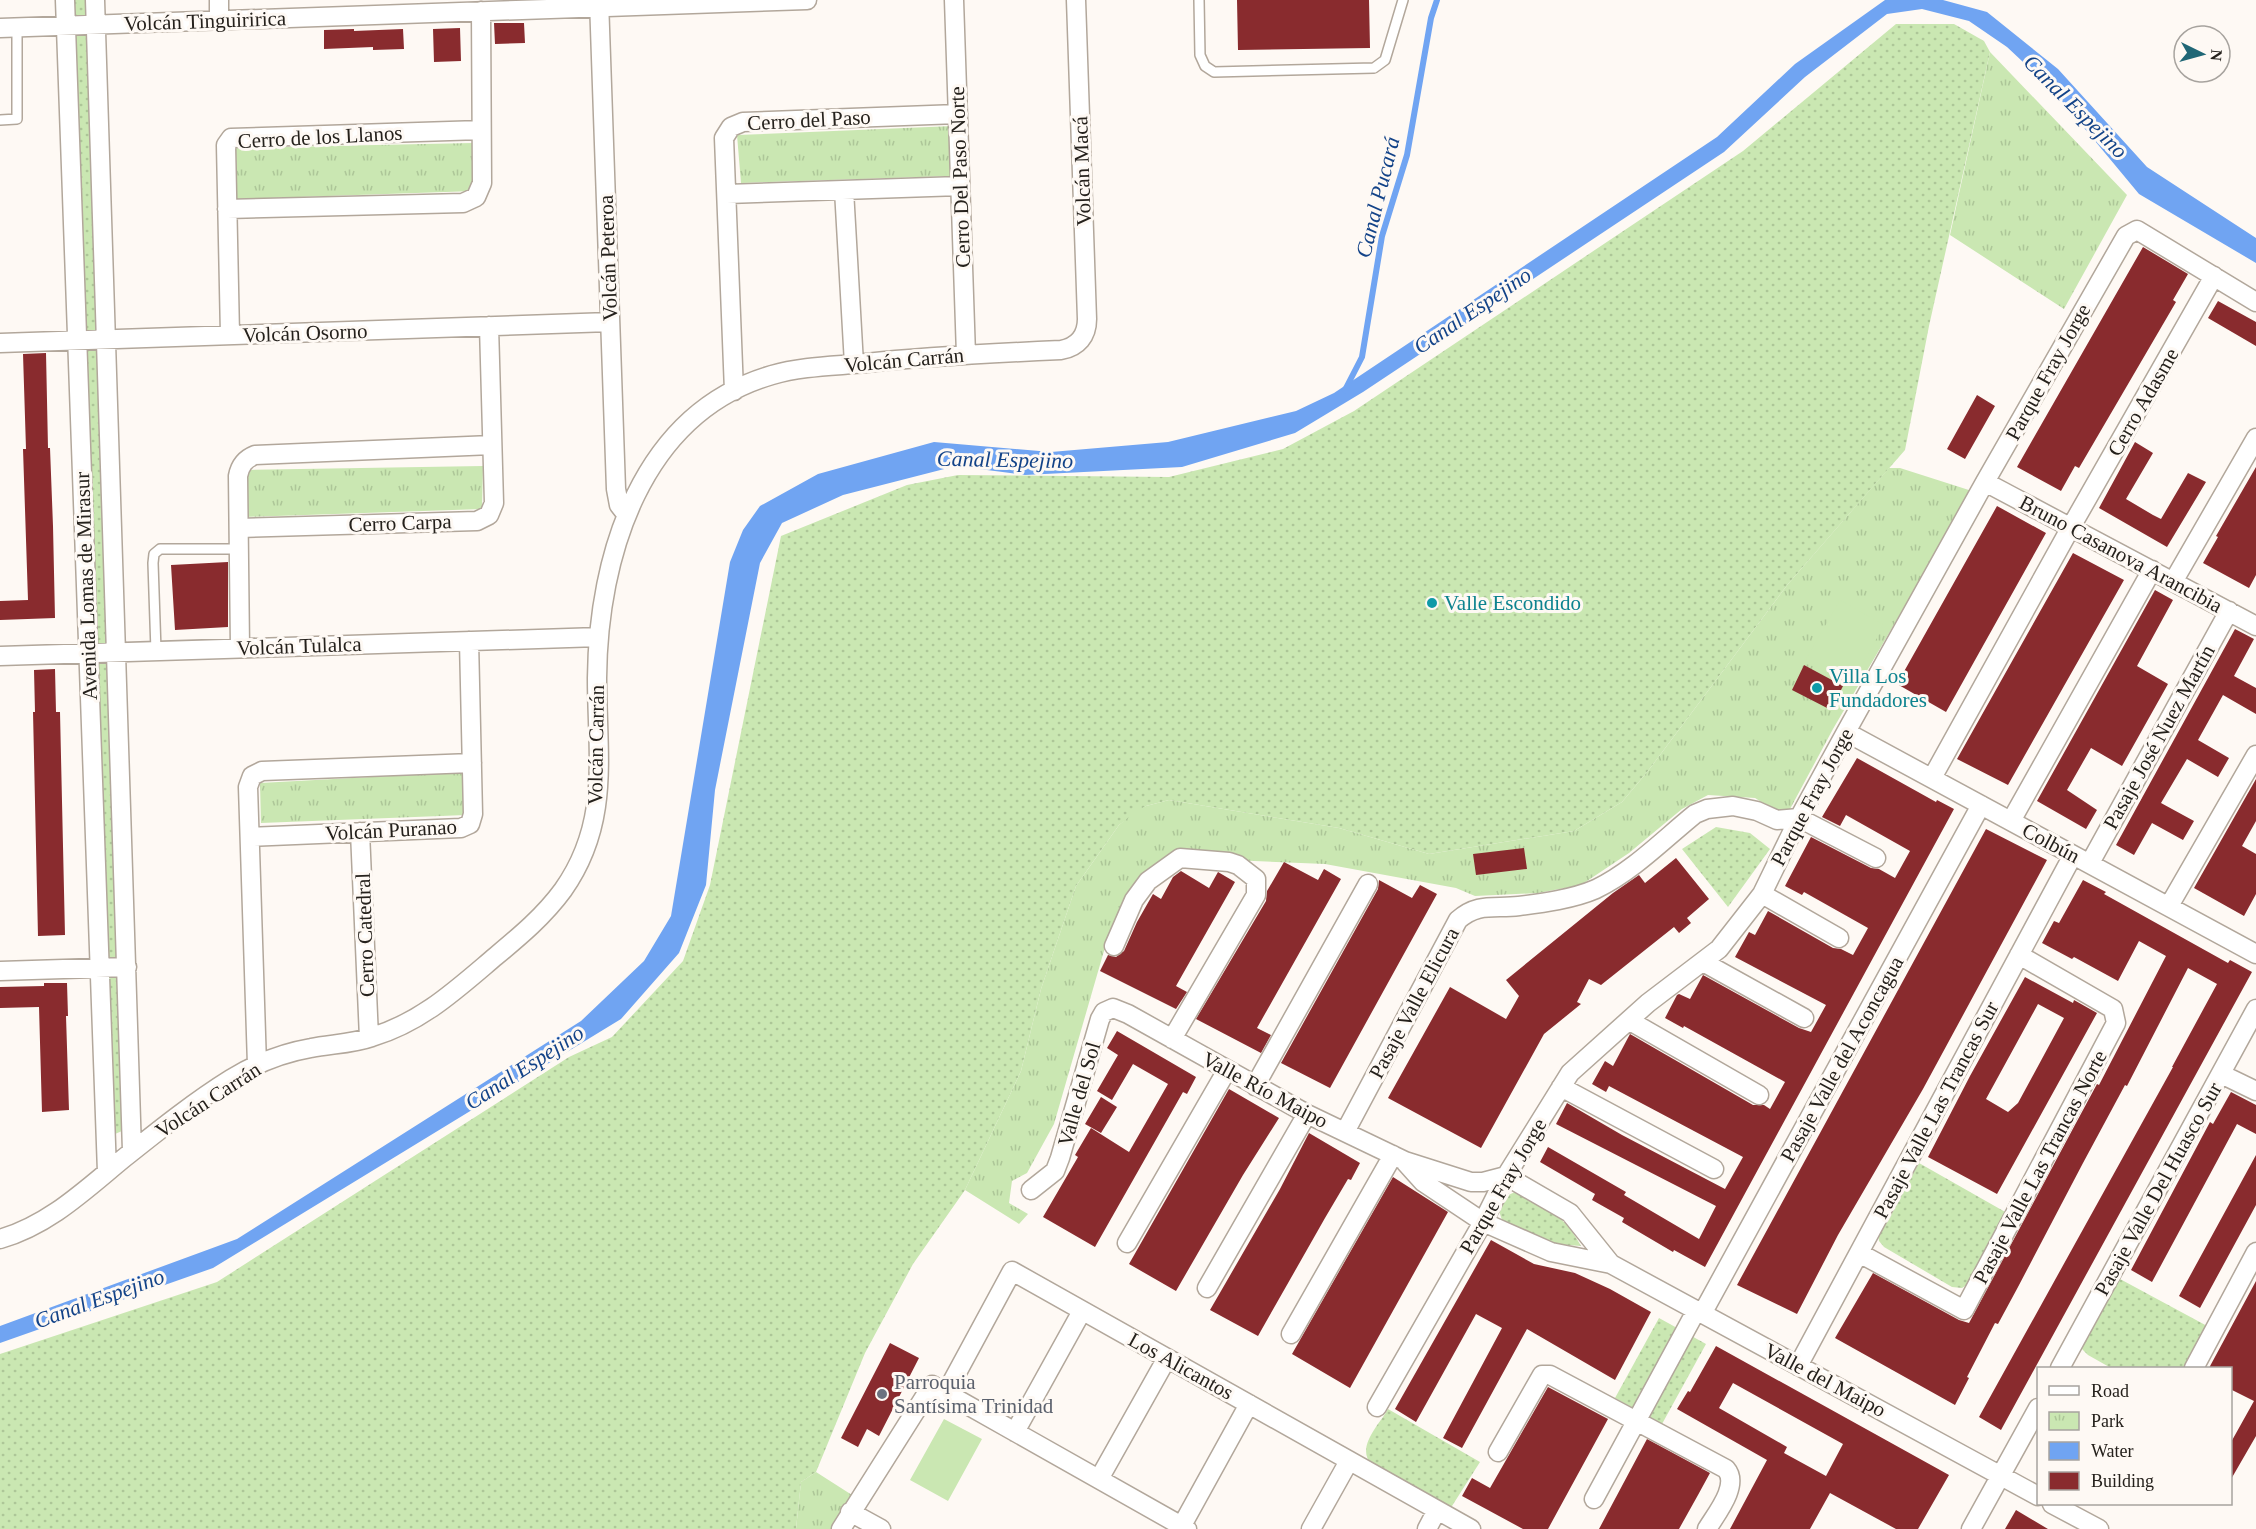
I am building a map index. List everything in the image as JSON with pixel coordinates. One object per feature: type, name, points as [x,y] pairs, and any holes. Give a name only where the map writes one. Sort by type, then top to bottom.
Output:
[{"type":"street","name":"Avenida Lomas de Mirasur","points":[[65,0],[108,1172]]},
{"type":"street","name":"Avenida Lomas de Mirasur","points":[[95,0],[132,1151]]},
{"type":"street","points":[[219,0],[219,20]]},
{"type":"street","name":"Volcán Tinguiririca","points":[[9,28],[480,11],[599,4],[807,0]]},
{"type":"street","name":"Cerro Del Paso Norte","points":[[954,0],[966,354]]},
{"type":"street","name":"Volcán Macá","points":[[1077,0],[1087,319],[1085,334],[1081,340]]},
{"type":"street","name":"Volcán Peteroa","points":[[599,4],[617,497],[626,514]]},
{"type":"street","points":[[227,209],[463,203],[476,197],[482,183],[480,11]]},
{"type":"street","name":"Cerro del Paso","points":[[734,391],[724,138],[730,127],[736,124],[958,114]]},
{"type":"street","name":"Cerro de los Llanos","points":[[230,335],[226,145],[231,138],[480,130]]},
{"type":"street","points":[[727,194],[960,186]]},
{"type":"street","points":[[844,190],[854,364]]},
{"type":"street","name":"Parque Fray Jorge","points":[[1377,1407],[1483,1221],[1506,1176],[1570,1073],[1648,1003],[1719,949],[1762,894],[1799,818],[1846,732],[1985,482],[2126,236],[2137,230],[2256,302]]},
{"type":"street","name":"Cerro Adasme","points":[[1932,778],[2214,276]]},
{"type":"street","name":"Volcán Osorno","points":[[0,343],[610,322]]},
{"type":"street","name":"Cerro Carpa","points":[[239,528],[484,519],[492,510],[494,503],[489,326]]},
{"type":"street","name":"Volcán Carrán","points":[[0,1239],[15,1235],[46,1220],[132,1151],[213,1091],[257,1065],[292,1052],[369,1038],[405,1024],[442,1002],[541,916],[573,874],[586,846],[593,822],[599,791],[599,637],[614,554],[626,514],[645,475],[668,443],[702,411],[753,382],[792,370],[966,354],[1061,350],[1081,340]]},
{"type":"street","points":[[2173,582],[2256,438]]},
{"type":"street","points":[[240,648],[239,468],[249,457],[492,445]]},
{"type":"street","name":"Bruno Casanova Arancibia","points":[[1985,482],[2173,582],[2255,622]]},
{"type":"street","points":[[2011,821],[2152,570]]},
{"type":"street","name":"Pasaje José Nuez Martín","points":[[2090,863],[2229,611]]},
{"type":"street","name":"Volcán Tulalca","points":[[0,656],[599,637]]},
{"type":"street","name":"Volcán Puranao","points":[[250,837],[466,827],[473,820],[470,641]]},
{"type":"street","name":"Colbún","points":[[1846,732],[2169,906],[2253,946]]},
{"type":"street","points":[[2169,906],[2256,755]]},
{"type":"street","points":[[257,1065],[248,787],[252,776],[257,773],[472,763]]},
{"type":"street","name":"Pasaje Valle del Aconcagua","points":[[1594,1499],[1981,805]]},
{"type":"street","name":"Pasaje Valle Elicura","points":[[1345,1132],[1458,920],[1466,913],[1478,908],[1518,906],[1596,889],[1631,868],[1695,814],[1707,809],[1733,806],[1757,811],[1777,820],[1799,818]]},
{"type":"street","points":[[1799,818],[1876,858]]},
{"type":"street","name":"Cerro Catedral","points":[[360,832],[369,1038]]},
{"type":"street","name":"Pasaje Valle Las Trancas Sur","points":[[1798,1366],[2073,855]]},
{"type":"street","points":[[1114,946],[1134,900],[1148,880],[1180,858],[1229,862],[1238,865],[1256,879],[1256,895],[1172,1039]]},
{"type":"street","points":[[1255,1086],[1368,884]]},
{"type":"street","points":[[1762,894],[1839,938]]},
{"type":"street","name":"Pasaje Valle Las Trancas Norte","points":[[1859,1253],[1964,1310],[2115,1023],[2114,1009],[2019,955]]},
{"type":"street","points":[[1703,962],[1804,1018]]},
{"type":"street","points":[[0,971],[127,967]]},
{"type":"street","name":"Valle del Sol","points":[[1031,1190],[1054,1171],[1060,1158],[1097,1028],[1104,1012],[1113,1008],[1128,1014]]},
{"type":"street","name":"Pasaje Valle Del Huasco Sur","points":[[2068,1366],[2256,1009]]},
{"type":"street","name":"Valle Río Maipo","points":[[1128,1014],[1307,1114],[1399,1158],[1471,1182],[1484,1182],[1506,1176]]},
{"type":"street","points":[[1630,1021],[1759,1095]]},
{"type":"street","points":[[1127,1243],[1227,1070]]},
{"type":"street","points":[[2221,1074],[2256,1091]]},
{"type":"street","points":[[1561,1087],[1714,1169]]},
{"type":"street","points":[[1207,1288],[1307,1114]]},
{"type":"street","points":[[1291,1334],[1399,1158]]},
{"type":"street","name":"Valle Río Maipo","points":[[1399,1158],[1423,1182],[1483,1221]]},
{"type":"street","name":"Valle del Maipo","points":[[1506,1176],[1569,1213],[1611,1264]]},
{"type":"street","name":"Valle del Maipo","points":[[1483,1221],[1551,1252],[1611,1264],[2037,1495]]},
{"type":"street","points":[[2195,1367],[2256,1252]]},
{"type":"street","name":"Los Alicantos","points":[[939,1389],[1012,1271],[1471,1529]]},
{"type":"street","points":[[1015,1432],[1082,1311]]},
{"type":"street","points":[[1099,1479],[1167,1358]]},
{"type":"street","points":[[1498,1452],[1542,1376],[1551,1375],[1726,1469],[1730,1473],[1730,1485],[1707,1529]]},
{"type":"street","points":[[841,1529],[850,1512],[939,1389],[1183,1528],[1249,1404]]},
{"type":"street","points":[[1971,1529],[2037,1410]]},
{"type":"street","points":[[1311,1529],[1349,1461]]},
{"type":"street","points":[[2056,1505],[2099,1529]]},
{"type":"street","points":[[1427,1529],[1437,1510]]},
{"type":"street","points":[[850,1512],[880,1529]]},
{"type":"lane","points":[[1199,0],[1200,55],[1205,66],[1214,72],[1374,68],[1385,60],[1402,0]]},
{"type":"lane","points":[[0,120],[17,119],[9,28]]},
{"type":"lane","points":[[156,651],[154,554],[160,549],[239,549]]},
{"type":"green space","points":[[73,0],[87,0],[122,1131],[115,1134]]},
{"type":"green space","points":[[1896,24],[1954,24],[1984,41],[1990,52],[1929,326],[1905,450],[1788,584],[1648,771],[1622,802],[1574,831],[1429,854],[1339,828],[1169,800],[1146,806],[1119,825],[1076,886],[1041,989],[1021,1071],[965,1190],[913,1264],[865,1353],[816,1472],[801,1482],[796,1529],[0,1529],[0,1354],[217,1282],[569,1057],[612,1037],[683,961],[710,885],[781,536],[907,485],[958,475],[1169,477],[1283,449],[1354,411],[1743,151]]},
{"type":"green space","points":[[1990,52],[2127,195],[2064,309],[1950,235]]},
{"type":"green space","points":[[953,126],[951,176],[741,183],[737,135]]},
{"type":"green space","points":[[473,143],[475,191],[237,199],[236,148]]},
{"type":"green space","points":[[483,466],[482,509],[244,517],[244,470]]},
{"type":"green space","points":[[1889,468],[1900,468],[1972,491],[1833,729],[1790,809],[1776,811],[1755,798],[1708,795],[1682,809],[1629,853],[1581,885],[1538,893],[1475,896],[1456,888],[1325,864],[1208,859],[1155,873],[1108,937],[1054,1124],[1027,1173],[1012,1181],[1009,1203],[1028,1214],[1019,1224],[965,1190],[1021,1071],[1041,989],[1076,886],[1119,825],[1136,811],[1169,800],[1339,828],[1429,854],[1574,831],[1622,802],[1648,771],[1788,584]]},
{"type":"green space","points":[[1840,600],[1884,625],[1850,687],[1805,661]]},
{"type":"green space","points":[[463,772],[466,815],[261,823],[260,783]]},
{"type":"green space","points":[[1716,827],[1750,833],[1770,849],[1728,907],[1682,849]]},
{"type":"green space","points":[[1919,1163],[2007,1213],[1968,1284],[1962,1288],[1952,1287],[1884,1247],[1879,1241],[1878,1234]]},
{"type":"green space","points":[[1515,1192],[1562,1220],[1581,1246],[1554,1244],[1502,1220],[1498,1208],[1504,1197]]},
{"type":"green space","points":[[2120,1279],[2209,1327],[2187,1367],[2109,1367],[2088,1355],[2082,1349]]},
{"type":"green space","points":[[1659,1318],[1706,1344],[1662,1424],[1615,1398]]},
{"type":"green space","points":[[1388,1409],[1480,1462],[1452,1506],[1448,1507],[1372,1465],[1367,1458],[1367,1444],[1370,1437]]},
{"type":"green space","points":[[944,1419],[982,1439],[948,1501],[910,1480]]},
{"type":"green space","points":[[816,1472],[852,1495],[833,1529],[796,1529],[801,1482]]},
{"type":"water","name":"Canal Espejino","points":[[1885,0],[1943,0],[1987,12],[2058,69],[2147,167],[2256,238],[2256,263],[2139,194],[2051,88],[2007,47],[1969,21],[1922,9],[1887,14],[1805,77],[1724,152],[1363,392],[1295,433],[1182,467],[1025,475],[956,466],[843,495],[782,523],[760,563],[715,790],[706,885],[679,953],[621,1019],[213,1268],[0,1343],[0,1326],[237,1239],[581,1021],[644,961],[671,916],[730,562],[743,530],[760,506],[818,474],[934,442],[1051,452],[1168,442],[1296,411],[1334,393],[1717,137],[1795,64]]},
{"type":"building","points":[[1237,0],[1369,0],[1370,48],[1238,50]]},
{"type":"building","points":[[494,23],[524,23],[525,43],[495,44]]},
{"type":"building","points":[[460,28],[461,61],[434,62],[433,29]]},
{"type":"building","points":[[354,29],[354,31],[403,29],[404,49],[373,50],[373,47],[324,49],[324,30]]},
{"type":"building","points":[[2143,247],[2188,274],[2173,300],[2176,302],[2079,468],[2075,466],[2061,491],[2017,467]]},
{"type":"building","points":[[2218,301],[2256,322],[2256,346],[2208,318]]},
{"type":"building","points":[[46,353],[55,618],[0,620],[0,601],[28,600],[23,449],[26,449],[23,354]]},
{"type":"building","points":[[1977,395],[1995,406],[1965,459],[1947,449]]},
{"type":"building","points":[[2135,442],[2153,453],[2126,499],[2153,515],[2161,519],[2188,473],[2206,482],[2167,547],[2099,508]]},
{"type":"building","points":[[2256,467],[2256,575],[2249,588],[2203,563]]},
{"type":"building","points":[[1997,506],[2046,533],[1946,712],[1897,684]]},
{"type":"building","points":[[2073,553],[2124,580],[2008,785],[1957,759]]},
{"type":"building","points":[[228,562],[228,627],[175,630],[171,565]]},
{"type":"building","points":[[2155,590],[2173,600],[2137,666],[2168,684],[2122,766],[2091,748],[2067,790],[2097,810],[2086,829],[2037,801]]},
{"type":"building","points":[[2235,629],[2254,639],[2234,676],[2256,688],[2256,714],[2223,695],[2198,740],[2229,758],[2218,777],[2187,759],[2161,803],[2194,821],[2183,840],[2152,823],[2134,855],[2116,845]]},
{"type":"building","name":"Villa Los Fundadores","points":[[1804,665],[1843,686],[1831,710],[1792,690]]},
{"type":"building","points":[[55,669],[56,712],[60,712],[65,935],[38,936],[34,670]]},
{"type":"building","points":[[1857,758],[1936,802],[1937,800],[1954,809],[1705,1267],[1674,1250],[1673,1252],[1622,1222],[1624,1218],[1592,1200],[1595,1194],[1540,1162],[1548,1147],[1626,1192],[1624,1195],[1699,1239],[1716,1206],[1556,1124],[1567,1103],[1622,1135],[1725,1189],[1743,1157],[1609,1086],[1606,1092],[1592,1084],[1605,1061],[1613,1066],[1630,1034],[1753,1105],[1764,1105],[1770,1109],[1785,1082],[1684,1026],[1683,1028],[1665,1018],[1677,995],[1690,999],[1703,975],[1799,1028],[1811,1032],[1826,1005],[1735,957],[1749,932],[1755,935],[1768,911],[1833,948],[1853,955],[1868,928],[1804,892],[1802,895],[1785,886],[1811,837],[1895,878],[1910,851],[1846,815],[1840,826],[1822,817]]},
{"type":"building","points":[[2256,779],[2256,821],[2242,846],[2256,854],[2256,894],[2244,916],[2194,888]]},
{"type":"building","points":[[1986,829],[2047,860],[1923,1089],[1838,1235],[1797,1314],[1737,1285]]},
{"type":"building","points":[[1524,848],[1527,869],[1476,875],[1473,854]]},
{"type":"building","points":[[1676,858],[1709,899],[1687,918],[1691,923],[1679,933],[1674,927],[1601,985],[1589,979],[1577,1002],[1581,1004],[1544,1034],[1481,1148],[1388,1098],[1450,987],[1506,1019],[1519,996],[1506,980],[1613,893],[1639,875],[1645,883]]},
{"type":"building","points":[[1284,862],[1318,880],[1324,869],[1341,879],[1257,1028],[1271,1035],[1261,1053],[1196,1019],[1266,901],[1267,891]]},
{"type":"building","points":[[1181,871],[1209,888],[1218,872],[1235,882],[1176,986],[1187,992],[1176,1009],[1100,971],[1108,955],[1116,957],[1124,951],[1153,894],[1161,899],[1173,877]]},
{"type":"building","points":[[1379,880],[1412,898],[1420,885],[1437,894],[1330,1088],[1281,1063],[1378,889]]},
{"type":"building","points":[[2083,880],[2228,963],[2230,960],[2252,972],[2001,1430],[1979,1417],[2217,984],[2188,968],[1998,1324],[1995,1323],[1955,1405],[1835,1338],[1873,1273],[1959,1320],[1969,1323],[2097,1084],[2099,1085],[2166,956],[2139,941],[2118,981],[2042,943],[2054,921],[2059,923]]},
{"type":"building","points":[[2025,977],[2097,1013],[1997,1194],[1928,1157]],"holes":[[[2038,1004],[2064,1018],[2018,1103],[2008,1112],[1986,1099]]]},
{"type":"building","points":[[44,983],[67,983],[69,1110],[42,1112],[39,1007],[0,1008],[0,987],[44,986]]},
{"type":"building","points":[[1117,1031],[1196,1077],[1187,1094],[1183,1092],[1095,1247],[1043,1217],[1078,1157],[1075,1155],[1091,1128],[1129,1152],[1168,1084],[1133,1064],[1112,1100],[1097,1091],[1118,1055],[1107,1048]]},
{"type":"building","points":[[1229,1089],[1279,1118],[1176,1291],[1129,1264]]},
{"type":"building","points":[[2231,1092],[2256,1105],[2256,1134],[2237,1124],[2152,1282],[2131,1270],[2210,1122],[2213,1124]]},
{"type":"building","points":[[1101,1097],[1117,1107],[1101,1133],[1085,1124]]},
{"type":"building","points":[[1309,1133],[1360,1163],[1325,1218],[1258,1336],[1210,1310],[1280,1189]]},
{"type":"building","points":[[2256,1155],[2256,1205],[2200,1308],[2179,1296]]},
{"type":"building","points":[[1393,1177],[1448,1212],[1350,1388],[1292,1354]]},
{"type":"building","points":[[1491,1240],[1534,1264],[1575,1273],[1651,1312],[1615,1380],[1527,1329],[1462,1448],[1443,1438],[1502,1328],[1476,1314],[1416,1422],[1395,1409]]},
{"type":"building","points":[[2256,1281],[2256,1436],[2232,1478],[2232,1440],[2254,1401],[2232,1390],[2232,1367],[2210,1367]]},
{"type":"building","name":"Parroquia Santísima Trinidad","points":[[890,1343],[919,1358],[879,1436],[867,1429],[858,1447],[841,1438]]},
{"type":"building","points":[[1716,1346],[1949,1475],[1918,1529],[1896,1529],[1830,1493],[1810,1529],[1730,1529],[1767,1460],[1677,1409],[1688,1391],[1690,1392]],"holes":[[[1733,1383],[1843,1444],[1826,1476],[1784,1453],[1787,1447],[1719,1408]]]},
{"type":"building","points":[[1548,1387],[1608,1419],[1548,1529],[1523,1529],[1462,1496],[1472,1478],[1490,1488]]},
{"type":"building","points":[[1647,1439],[1710,1473],[1679,1529],[1599,1529]]},
{"type":"building","points":[[2016,1510],[2048,1529],[2005,1529]]},
{"type":"waterway","name":"Canal Pucará","points":[[1345,390],[1362,357],[1382,236],[1407,155],[1431,18],[1437,0]]},
{"type":"place","name":"Valle Escondido","points":[[1432,603]]},
{"type":"place","name":"Villa Los Fundadores","points":[[1817,688]]},
{"type":"place","name":"Parroquia Santísima Trinidad","points":[[882,1394]]}]
